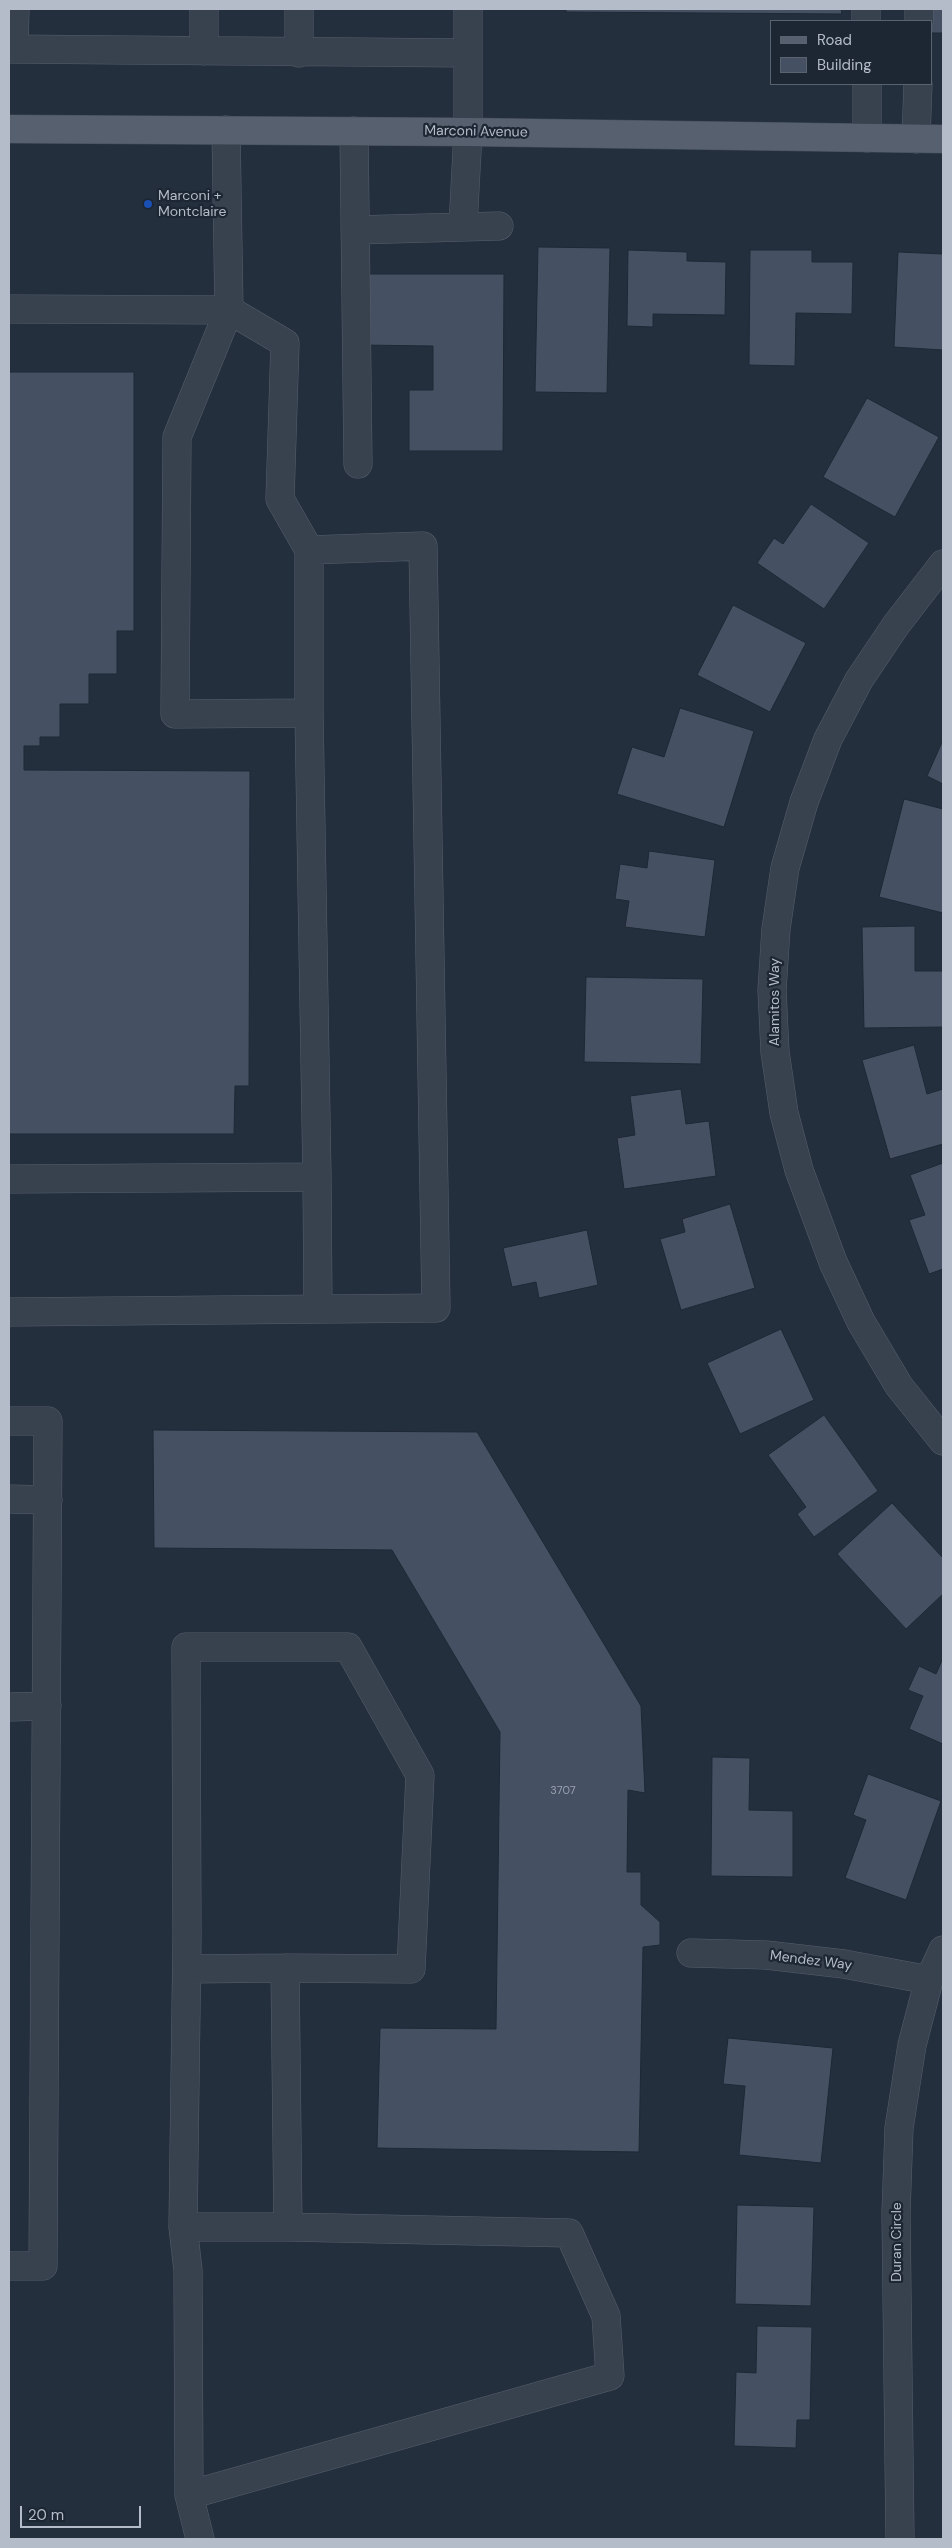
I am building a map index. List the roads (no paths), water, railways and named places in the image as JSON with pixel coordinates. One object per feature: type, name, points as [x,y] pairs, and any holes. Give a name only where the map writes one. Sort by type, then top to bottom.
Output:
[{"type":"main road","name":"Marconi Avenue","points":[[9,129],[468,132],[943,139]]},
{"type":"street","points":[[15,9],[12,49],[468,54]]},
{"type":"street","points":[[204,9],[204,52]]},
{"type":"street","points":[[299,9],[299,53]]},
{"type":"street","points":[[463,226],[468,132],[468,9]]},
{"type":"street","points":[[867,85],[867,138]]},
{"type":"street","points":[[916,138],[918,85]]},
{"type":"street","points":[[226,130],[229,310],[177,437],[175,714],[309,713]]},
{"type":"street","points":[[354,131],[358,464]]},
{"type":"street","points":[[355,230],[500,226]]},
{"type":"street","points":[[9,309],[229,310],[285,343],[280,499],[309,550],[309,713],[318,1308]]},
{"type":"street","points":[[9,1312],[436,1308],[423,546],[309,550]]},
{"type":"street","name":"Alamitos Way","points":[[943,564],[896,625],[859,680],[828,739],[804,802],[785,868],[776,929],[772,990],[775,1052],[784,1113],[799,1170],[833,1262],[862,1322],[899,1386],[943,1441]]},
{"type":"street","points":[[9,1179],[317,1177]]},
{"type":"street","points":[[9,1421],[48,1421],[43,2266],[9,2266]]},
{"type":"street","points":[[9,1500],[48,1500]]},
{"type":"street","points":[[187,1969],[411,1969],[420,1775],[348,1647],[186,1647],[187,1969],[183,2227],[188,2270],[189,2495],[200,2539]]},
{"type":"street","points":[[9,1706],[46,1706]]},
{"type":"street","name":"Duran Circle","points":[[900,2539],[896,2213],[899,2128],[912,2045],[929,1980],[943,1950]]},
{"type":"street","name":"Mendez Way","points":[[691,1954],[766,1955],[844,1964],[929,1980]]},
{"type":"street","points":[[285,1968],[288,2227]]},
{"type":"street","points":[[183,2227],[288,2227],[569,2233],[606,2316],[610,2376],[189,2495]]},
{"type":"place","name":"Marconi + Montclaire","points":[[148,204]]}]
